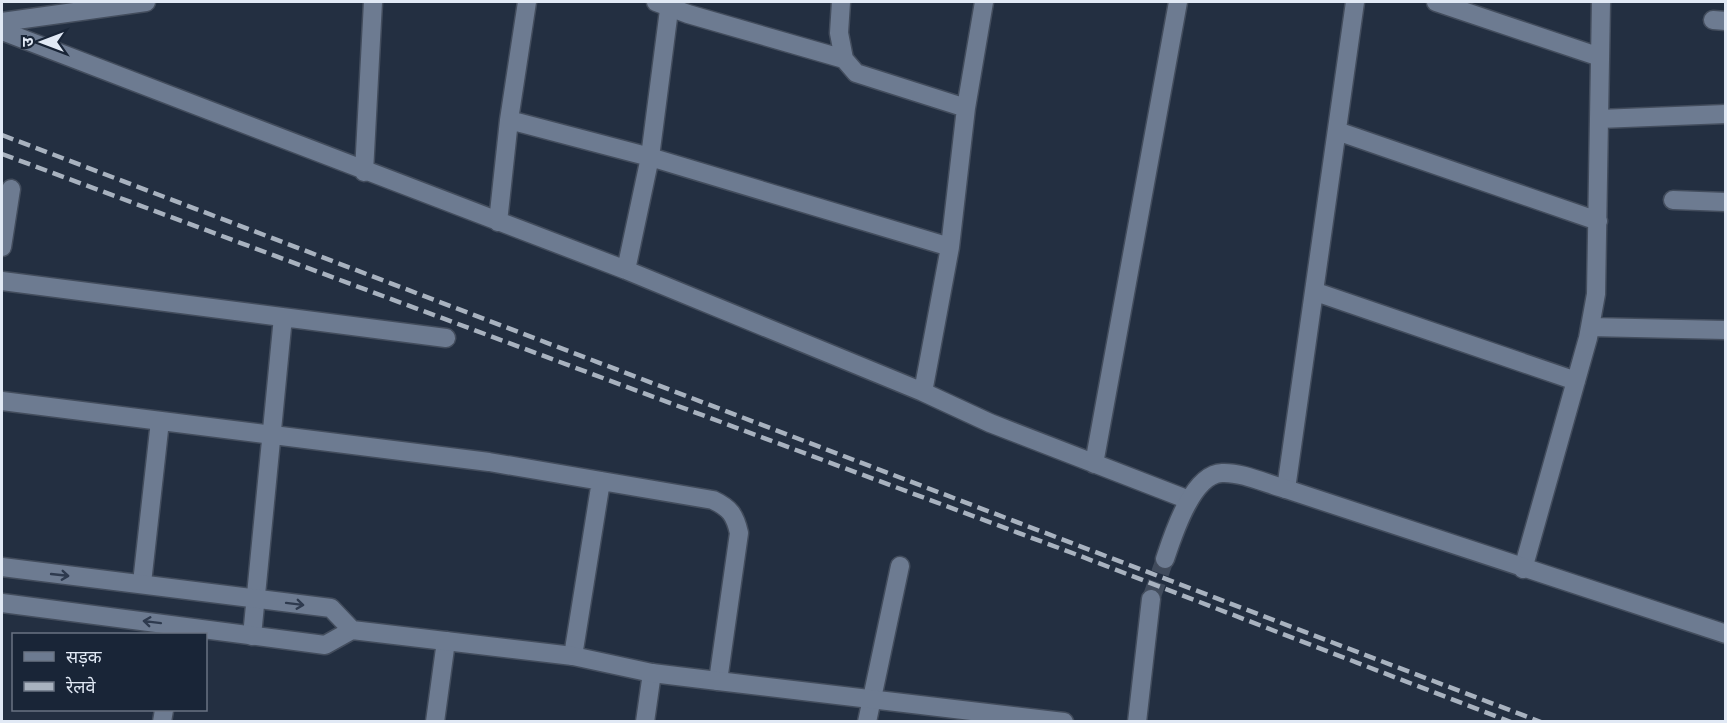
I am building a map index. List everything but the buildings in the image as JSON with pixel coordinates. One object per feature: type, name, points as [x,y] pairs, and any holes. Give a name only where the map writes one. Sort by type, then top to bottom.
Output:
[{"type":"street","points":[[2,22],[146,2]]},
{"type":"street","points":[[364,172],[373,2]]},
{"type":"street","points":[[498,222],[509,120],[527,2]]},
{"type":"street","points":[[842,2],[839,33],[844,59],[856,73],[966,108]]},
{"type":"street","points":[[923,392],[950,247],[966,108],[984,2]]},
{"type":"street","points":[[1094,464],[1178,2]]},
{"type":"street","points":[[1287,489],[1355,2]]},
{"type":"street","points":[[1436,2],[1600,57]]},
{"type":"street","points":[[1523,569],[1576,381],[1596,294],[1601,2]]},
{"type":"street","points":[[626,270],[650,157],[665,3],[844,59]]},
{"type":"street","points":[[2,31],[364,172],[626,270],[923,392],[990,423],[1189,500]]},
{"type":"street","points":[[1599,118],[1725,114]]},
{"type":"street","points":[[509,120],[650,157],[950,247]]},
{"type":"street","points":[[1337,130],[1598,221]]},
{"type":"street","points":[[2,247],[12,189]]},
{"type":"street","points":[[1672,200],[1725,202]]},
{"type":"street","points":[[2,281],[446,338]]},
{"type":"street","points":[[1316,292],[1576,381]]},
{"type":"street","points":[[252,636],[283,317]]},
{"type":"street","points":[[1590,327],[1725,330]]},
{"type":"street","points":[[2,401],[489,462],[713,500],[726,506],[735,516],[739,533],[718,681]]},
{"type":"street","points":[[142,583],[160,421]]},
{"type":"street","points":[[1165,559],[1189,500],[1204,480],[1222,472],[1287,489],[1725,634]]},
{"type":"street","points":[[573,656],[600,481]]},
{"type":"street","points":[[867,722],[900,566]]},
{"type":"street","points":[[2,567],[331,608],[352,630]]},
{"type":"street","points":[[1137,722],[1151,599]]},
{"type":"street","points":[[2,603],[175,630],[325,645],[352,630],[573,656],[652,673],[1064,722]]},
{"type":"street","points":[[435,722],[446,641]]},
{"type":"street","points":[[645,722],[652,673]]},
{"type":"tunnel","points":[[1151,599],[1165,559]]},
{"type":"railway","points":[[2,135],[1541,722]]},
{"type":"railway","points":[[2,154],[1075,554],[1511,722]]}]
